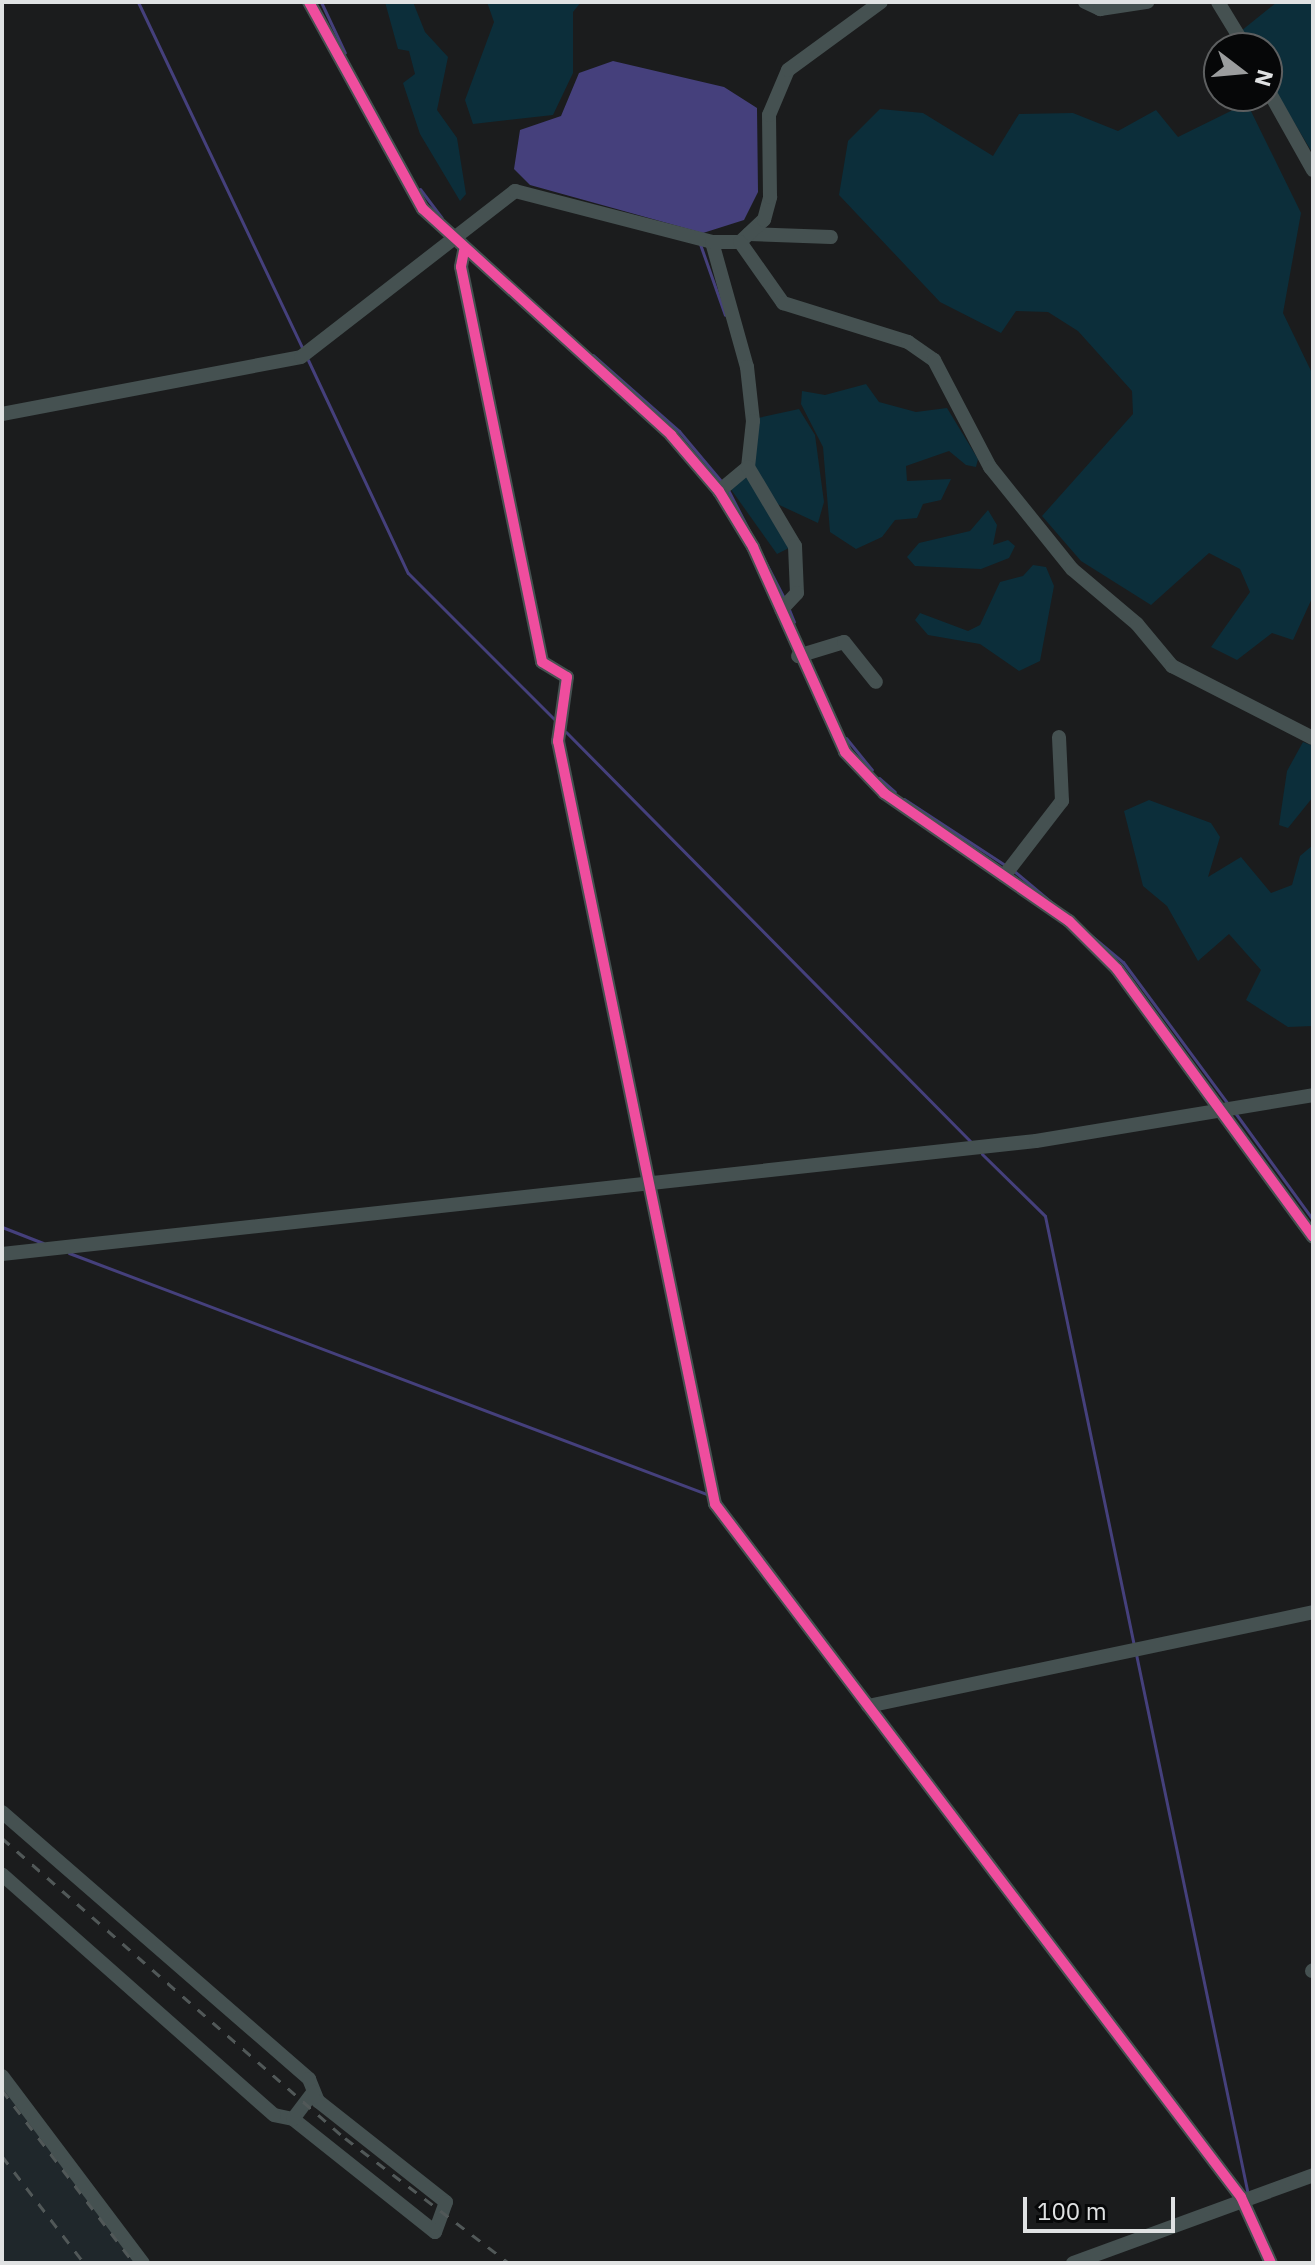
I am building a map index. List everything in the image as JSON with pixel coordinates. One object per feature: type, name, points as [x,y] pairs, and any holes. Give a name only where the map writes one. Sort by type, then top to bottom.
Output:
[{"type":"street","points":[[309,2],[400,176],[453,240],[671,435],[719,491],[781,610],[830,728],[864,775],[1069,921],[1117,969],[1313,1237]]},
{"type":"street","points":[[744,238],[770,197],[769,115],[788,70],[881,2]]},
{"type":"street","points":[[1085,2],[1100,9],[1147,2]]},
{"type":"street","points":[[1218,2],[1236,32]]},
{"type":"street","points":[[1280,112],[1313,170]]},
{"type":"street","points":[[2,414],[301,357],[515,191],[712,242],[744,238],[831,237]]},
{"type":"street","points":[[744,238],[783,303],[908,342],[934,360],[990,467],[1072,569],[1137,624],[1172,666],[1313,738]]},
{"type":"street","points":[[712,242],[751,386],[748,467],[795,546],[797,593],[781,610]]},
{"type":"street","points":[[464,251],[461,267],[542,662],[567,677],[558,741],[713,1503],[1241,2197],[1271,2263]]},
{"type":"street","points":[[719,491],[748,467]]},
{"type":"street","points":[[798,656],[844,642],[876,682]]},
{"type":"street","points":[[1004,876],[1062,801],[1059,737]]},
{"type":"street","points":[[2,1254],[647,1186],[1223,1112],[1313,1095]]},
{"type":"street","points":[[868,1706],[1313,1612]]},
{"type":"street","points":[[2,1812],[309,2079],[313,2092],[446,2202],[435,2232],[293,2119],[274,2115],[2,1874]]},
{"type":"street","points":[[2,2076],[143,2263]]},
{"type":"street","points":[[293,2119],[313,2092]]},
{"type":"street","points":[[1073,2263],[1241,2197],[1313,2175]]},
{"type":"shaded area","points":[[385,2],[413,2],[425,32],[448,57],[437,110],[457,138],[466,194],[460,201],[420,134],[403,83],[415,74],[409,51],[398,49]]},
{"type":"shaded area","points":[[487,2],[581,2],[573,12],[573,73],[553,115],[473,124],[465,100],[494,22]]},
{"type":"shaded area","points":[[1277,2],[1313,2],[1313,154],[1283,104],[1283,32],[1241,31]]},
{"type":"shaded area","points":[[613,61],[724,87],[757,108],[758,192],[744,220],[703,233],[530,185],[514,169],[520,130],[561,116],[579,73]]},
{"type":"shaded area","points":[[880,109],[923,113],[993,156],[1019,114],[1073,113],[1118,131],[1156,110],[1178,137],[1229,112],[1251,112],[1301,213],[1283,313],[1313,375],[1313,596],[1293,640],[1272,633],[1237,660],[1211,647],[1250,592],[1240,569],[1209,553],[1151,605],[1081,561],[1042,516],[1133,414],[1132,391],[1078,331],[1048,312],[1016,311],[1001,333],[940,302],[839,195],[848,141]]},
{"type":"shaded area","points":[[866,384],[879,402],[916,412],[947,408],[978,459],[976,467],[966,465],[949,451],[906,466],[907,481],[951,479],[941,500],[923,504],[917,518],[895,520],[882,537],[856,549],[830,532],[823,447],[801,404],[802,391],[825,395]]},
{"type":"shaded area","points":[[799,409],[815,435],[824,502],[818,523],[775,503],[753,467],[758,418]]},
{"type":"shaded area","points":[[747,477],[791,547],[777,554],[730,488]]},
{"type":"shaded area","points":[[988,510],[997,525],[993,545],[1008,540],[1015,546],[1009,558],[981,569],[915,566],[907,557],[919,543],[970,531]]},
{"type":"shaded area","points":[[1033,565],[1046,567],[1054,586],[1040,661],[1019,671],[980,644],[928,635],[915,620],[920,613],[968,631],[980,625],[1000,582],[1023,576]]},
{"type":"shaded area","points":[[1303,742],[1313,746],[1313,797],[1288,828],[1279,825],[1287,771]]},
{"type":"shaded area","points":[[1149,800],[1211,823],[1220,837],[1208,877],[1241,857],[1271,893],[1292,885],[1300,856],[1313,845],[1313,1026],[1288,1027],[1246,1000],[1261,970],[1229,934],[1198,961],[1167,906],[1143,886],[1124,811]]},
{"type":"shaded area","points":[[2,2086],[136,2263],[2,2263]]},
{"type":"waterway","points":[[138,2],[303,349]]},
{"type":"waterway","points":[[321,2],[345,53]]},
{"type":"waterway","points":[[420,189],[442,218]]},
{"type":"waterway","points":[[700,244],[725,315]]},
{"type":"waterway","points":[[593,355],[679,431],[721,481]]},
{"type":"waterway","points":[[308,360],[408,573],[556,721]]},
{"type":"waterway","points":[[728,490],[785,600]]},
{"type":"waterway","points":[[788,607],[794,622]]},
{"type":"waterway","points":[[566,732],[971,1142]]},
{"type":"waterway","points":[[846,738],[872,770]]},
{"type":"waterway","points":[[879,778],[895,792]]},
{"type":"waterway","points":[[904,799],[1005,865]]},
{"type":"waterway","points":[[1014,871],[1123,962],[1229,1105]]},
{"type":"waterway","points":[[1236,1114],[1313,1220]]},
{"type":"waterway","points":[[982,1154],[1045,1216],[1134,1646]]},
{"type":"waterway","points":[[2,1227],[43,1243]]},
{"type":"waterway","points":[[69,1253],[709,1495]]},
{"type":"waterway","points":[[1136,1654],[1248,2195]]},
{"type":"railway","points":[[2,1838],[345,2138],[509,2263]]},
{"type":"railway","points":[[2,2090],[134,2263]]},
{"type":"railway","points":[[2,2156],[84,2263]]},
{"type":"cycle path","points":[[309,2],[423,209],[671,435],[719,491],[753,547],[845,752],[884,793],[1069,921],[1117,969],[1313,1237]]},
{"type":"cycle path","points":[[464,251],[461,267],[542,662],[567,677],[558,741],[715,1504],[1241,2197],[1271,2263]]}]
